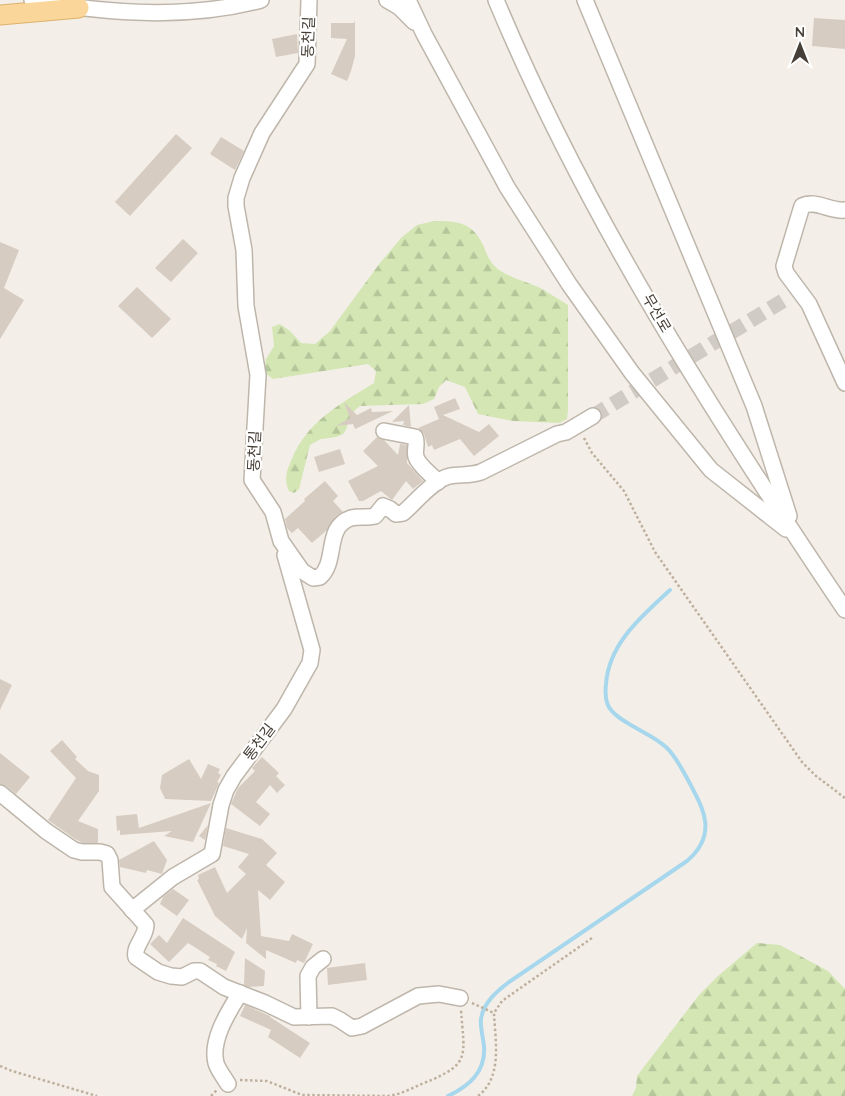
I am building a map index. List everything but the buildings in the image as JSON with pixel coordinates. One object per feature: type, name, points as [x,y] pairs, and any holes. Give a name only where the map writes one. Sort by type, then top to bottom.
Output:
[{"type":"main road","points":[[58,0],[79,8]]},
{"type":"main road","points":[[0,14],[79,8]]},
{"type":"street","points":[[32,0],[79,8],[125,12],[174,12],[261,0]]},
{"type":"street","name":"동천길","points":[[309,0],[307,64],[262,133],[242,178],[236,198],[244,250],[246,306],[258,374],[252,480],[272,512],[281,541],[302,571],[313,578],[320,577],[326,571],[338,526],[353,518],[375,516],[383,506],[396,514],[403,513],[438,482],[450,476],[469,476],[481,472],[557,434],[566,432],[593,416]]},
{"type":"street","points":[[386,0],[407,14],[424,34]]},
{"type":"street","points":[[408,0],[424,34],[507,187],[569,284],[632,373],[711,470],[795,536]]},
{"type":"street","name":"무선로","points":[[496,0],[569,155],[604,221],[695,380],[845,610]]},
{"type":"street","points":[[585,0],[754,406],[795,536]]},
{"type":"street","points":[[845,210],[809,204],[802,206],[784,266],[792,295],[809,304],[845,383]]},
{"type":"street","points":[[384,431],[415,437],[417,441],[415,453],[417,460],[438,482]]},
{"type":"street","name":"통천길","points":[[132,910],[173,877],[212,854],[221,805],[234,776],[284,709],[310,662],[312,650],[281,541]]},
{"type":"street","points":[[0,793],[78,852],[100,852],[107,854],[110,860],[112,887],[145,923],[147,928],[136,951],[138,959],[158,972],[176,977],[187,976],[197,971],[224,987],[294,1017],[332,1016],[349,1028],[357,1028],[418,996],[439,994],[463,999]]},
{"type":"street","points":[[309,1017],[308,976],[313,967],[323,959]]},
{"type":"street","points":[[228,1084],[216,1063],[216,1048],[223,1020],[240,993]]},
{"type":"path","points":[[578,425],[592,453],[624,491],[654,552],[802,762],[816,776],[845,798]]},
{"type":"path","points":[[478,1096],[489,1084],[494,1070],[496,1061],[494,1014],[502,1001],[592,938]]},
{"type":"path","points":[[211,1096],[228,1084],[238,1080],[262,1080],[308,1096],[386,1096],[398,1094],[442,1076],[457,1065],[463,1049],[463,999],[494,1014]]},
{"type":"path","points":[[0,1066],[97,1096]]},
{"type":"green space","points":[[434,221],[457,223],[470,228],[480,239],[490,260],[499,270],[538,287],[568,305],[567,419],[559,423],[513,421],[478,414],[465,387],[446,380],[439,387],[434,399],[423,404],[360,406],[352,414],[344,433],[337,437],[321,439],[310,445],[299,489],[294,493],[289,491],[286,480],[288,469],[306,435],[325,415],[374,383],[376,371],[368,364],[273,379],[264,372],[266,359],[274,346],[272,327],[280,324],[290,331],[301,343],[315,344],[330,331],[380,263],[402,237],[417,225]]},
{"type":"green space","points":[[757,943],[780,945],[828,971],[845,989],[845,1096],[632,1096],[636,1088],[637,1076],[699,995]]},
{"type":"waterway","points":[[448,1096],[463,1088],[479,1071],[484,1055],[481,1029],[482,1013],[495,993],[687,861],[697,851],[702,841],[705,831],[703,812],[694,791],[676,759],[661,743],[616,715],[609,707],[606,698],[608,669],[620,643],[638,620],[670,590]]},
{"type":"tunnel","points":[[593,416],[786,299]]}]
